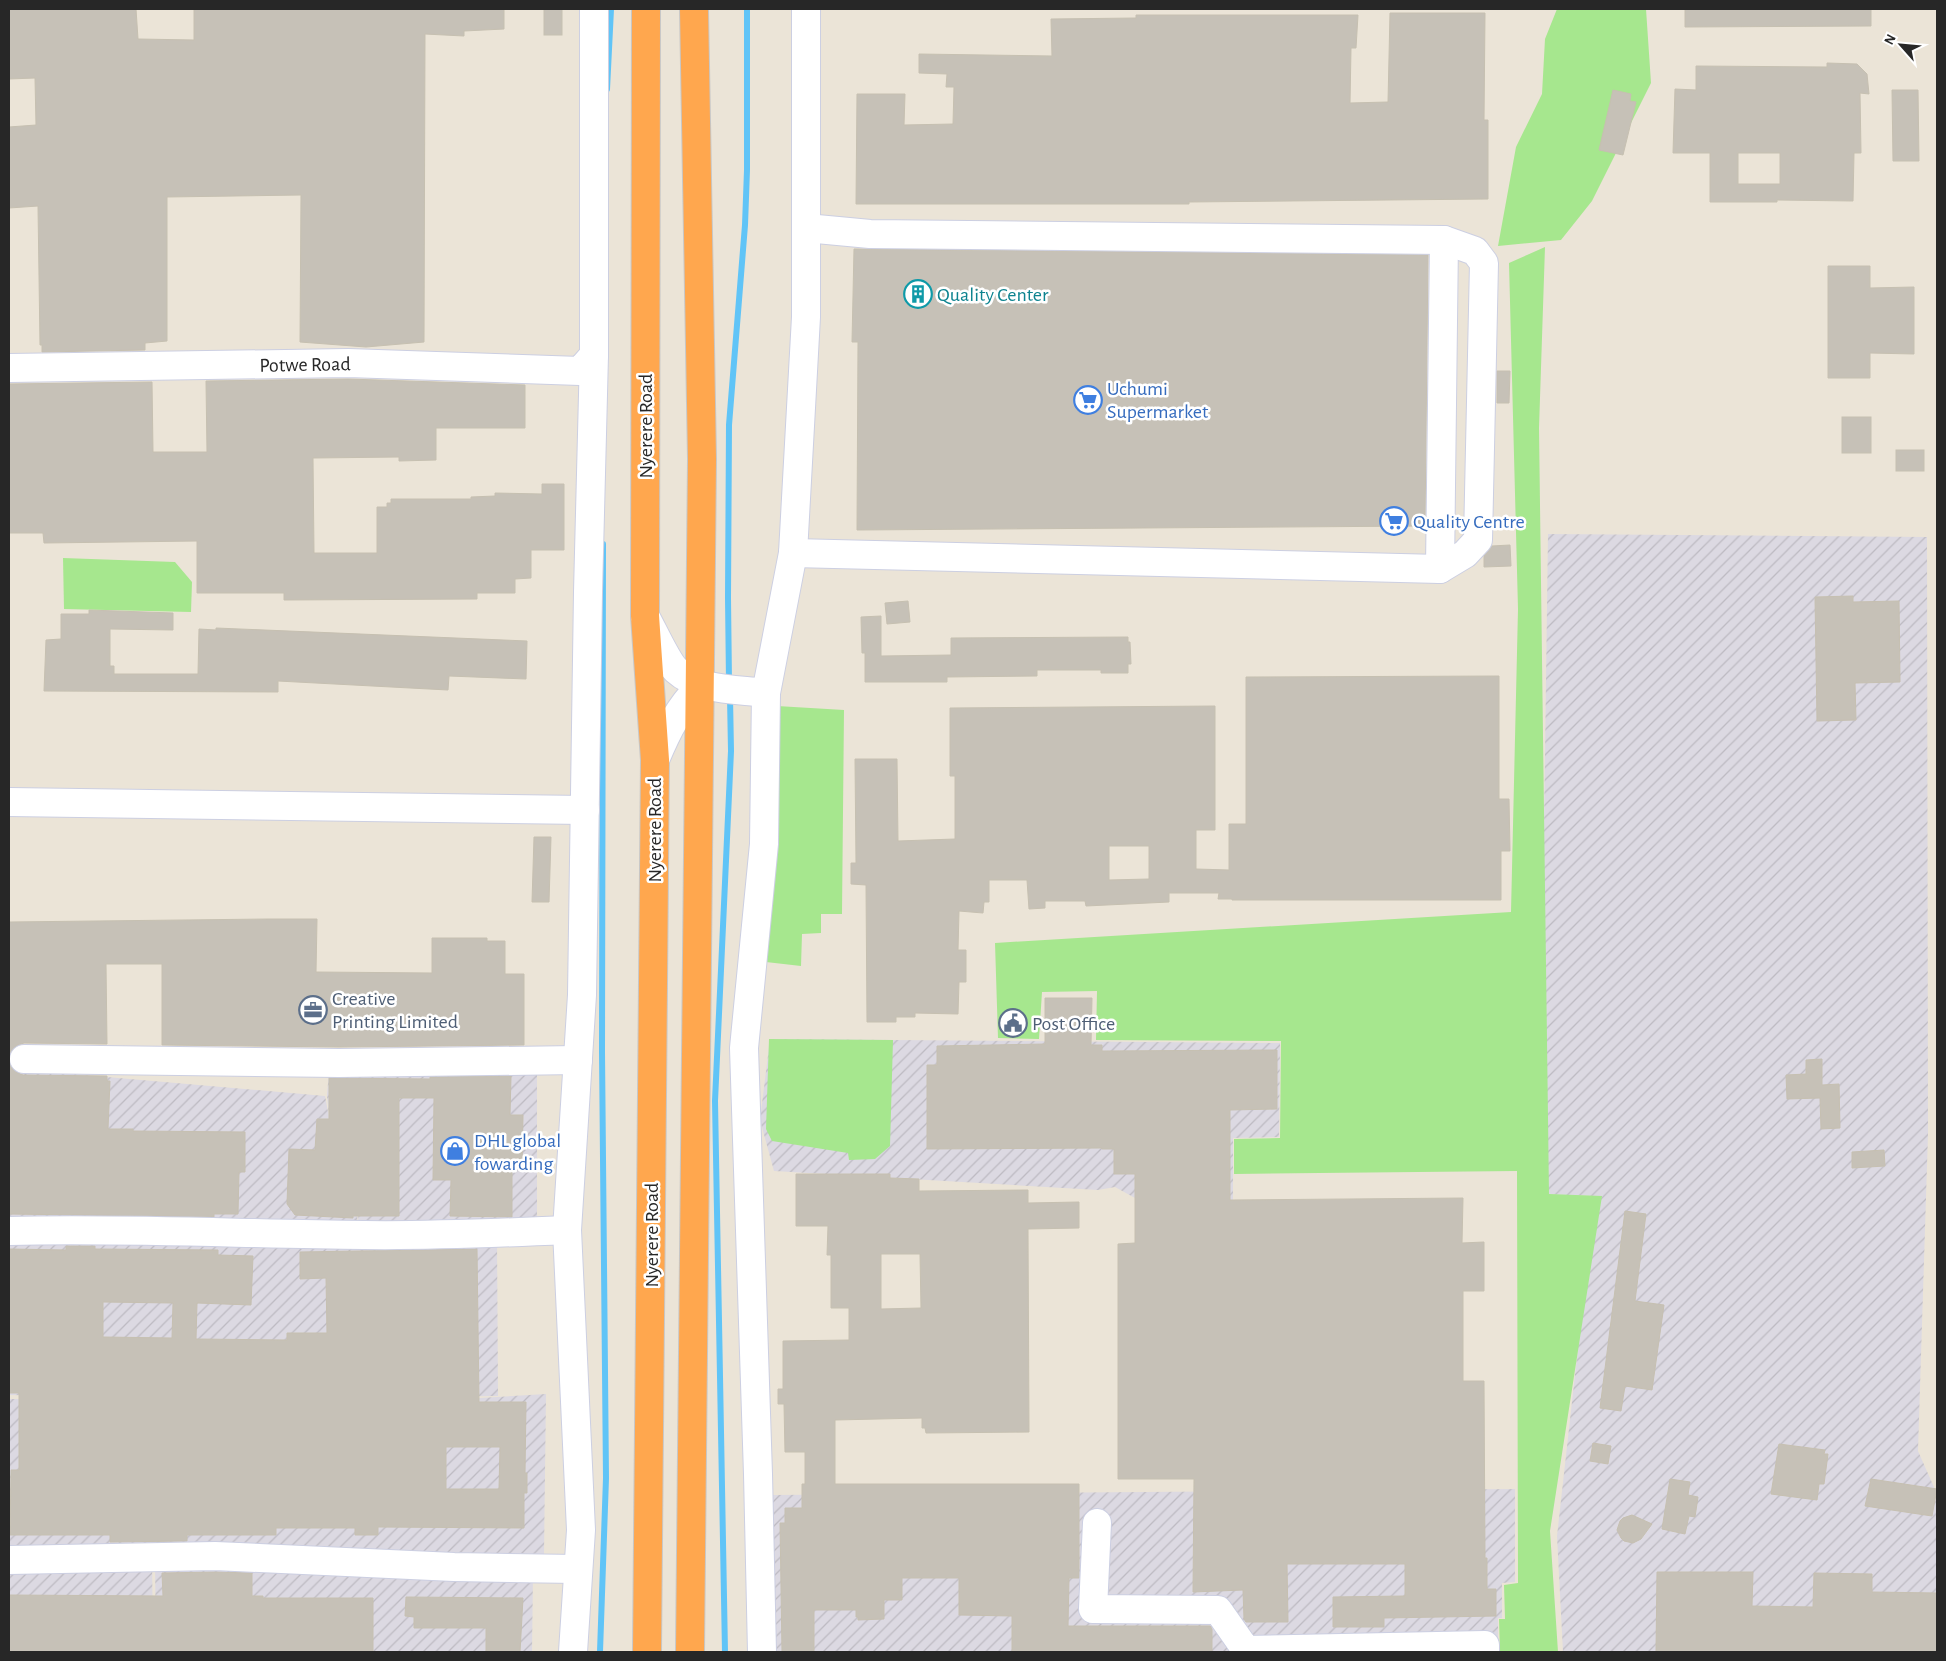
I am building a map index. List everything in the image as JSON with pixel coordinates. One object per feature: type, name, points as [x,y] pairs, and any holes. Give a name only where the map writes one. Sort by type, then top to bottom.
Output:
[{"type":"highway","name":"Nyerere Road","points":[[646,9],[645,616],[655,760],[647,1652]]},
{"type":"highway","name":"Nyerere Road","points":[[690,1652],[697,797],[701,684],[702,459],[694,9]]},
{"type":"street","points":[[573,1652],[581,1530],[568,1230],[582,995],[594,355],[594,9]]},
{"type":"street","points":[[762,1652],[758,1464],[744,1048],[764,844],[766,693],[793,552],[806,317],[806,9]]},
{"type":"street","points":[[793,552],[1440,569],[1465,554],[1478,540],[1484,264],[1475,251],[1444,240],[870,234],[806,228]]},
{"type":"street","points":[[1440,569],[1444,240]]},
{"type":"street","name":"Potwe Road","points":[[9,368],[348,363],[580,370],[594,355]]},
{"type":"street","points":[[645,616],[675,669],[687,678],[701,684],[766,693]]},
{"type":"street","points":[[655,760],[670,724],[686,700],[701,684]]},
{"type":"street","points":[[9,802],[584,810]]},
{"type":"street","points":[[24,1060],[339,1063],[578,1060]]},
{"type":"street","points":[[9,1231],[64,1229],[366,1235],[479,1234],[568,1230]]},
{"type":"street","points":[[1097,1523],[1093,1609],[1218,1610],[1246,1650],[1485,1645],[1485,1652]]},
{"type":"street","points":[[9,1560],[215,1556],[454,1567],[577,1569]]},
{"type":"shaded area","points":[[1548,534],[1927,537],[1928,1134],[1918,1451],[1937,1494],[1937,1652],[1563,1652],[1557,1536],[1595,1196],[1539,1194]]},
{"type":"shaded area","points":[[770,1039],[1280,1043],[1279,1137],[1233,1138],[1233,1200],[1135,1198],[1115,1187],[1098,1190],[774,1171],[760,1120]]},
{"type":"shaded area","points":[[537,1068],[537,1230],[358,1227],[360,1126],[357,1231],[9,1226],[9,1073],[15,1069],[325,1096],[329,1117],[327,1095],[329,1072]]},
{"type":"shaded area","points":[[9,1234],[497,1238],[498,1396],[230,1399],[9,1395]]},
{"type":"shaded area","points":[[546,1394],[544,1554],[263,1549],[152,1551],[153,1652],[9,1652],[9,1399],[176,1401],[463,1399]]},
{"type":"shaded area","points":[[1515,1489],[1515,1582],[1502,1583],[1502,1618],[1498,1618],[1498,1652],[774,1652],[773,1495]]},
{"type":"shaded area","points":[[155,1561],[533,1573],[532,1652],[156,1652]]},
{"type":"green space","points":[[1557,9],[1646,9],[1651,83],[1592,201],[1561,240],[1498,246],[1516,147],[1542,94],[1545,39]]},
{"type":"green space","points":[[1545,247],[1539,428],[1549,1194],[1602,1196],[1550,1531],[1558,1652],[1500,1652],[1499,1619],[1505,1619],[1504,1585],[1518,1583],[1517,1171],[1234,1174],[1234,1139],[1280,1138],[1281,1041],[1096,1040],[1097,991],[1042,992],[1039,1039],[998,1038],[995,943],[1511,912],[1518,609],[1509,263]]},
{"type":"green space","points":[[63,558],[175,562],[192,582],[191,612],[64,609]]},
{"type":"green space","points":[[777,706],[844,710],[842,914],[821,914],[821,933],[802,934],[801,966],[766,962]]},
{"type":"green space","points":[[769,1039],[893,1040],[890,1146],[875,1159],[849,1160],[848,1153],[772,1141],[766,1129]]},
{"type":"building","points":[[9,9],[136,9],[138,39],[194,40],[194,9],[504,9],[504,29],[464,31],[464,36],[425,34],[424,342],[366,347],[300,342],[301,195],[167,197],[167,341],[145,343],[145,350],[42,352],[42,345],[40,345],[38,206],[9,208],[9,127],[36,125],[35,78],[9,79]]},
{"type":"building","points":[[544,9],[562,9],[562,35],[544,35]]},
{"type":"building","points":[[1685,9],[1871,9],[1871,26],[1685,27]]},
{"type":"building","points":[[1390,13],[1485,13],[1484,120],[1488,120],[1488,199],[1189,202],[1189,204],[856,204],[857,94],[905,94],[904,125],[953,124],[954,87],[946,87],[947,74],[919,73],[919,54],[1052,56],[1051,19],[1136,18],[1136,15],[1358,15],[1356,48],[1351,48],[1350,103],[1388,102]]},
{"type":"building","points":[[1827,63],[1857,64],[1867,74],[1869,94],[1860,93],[1861,153],[1854,153],[1853,201],[1777,200],[1777,202],[1710,202],[1710,153],[1673,153],[1675,89],[1696,90],[1696,66],[1827,67]],"holes":[[[1738,153],[1780,153],[1780,184],[1738,184]]]},
{"type":"building","points":[[1613,90],[1631,94],[1630,101],[1636,102],[1623,155],[1599,150]]},
{"type":"building","points":[[1892,90],[1918,90],[1919,161],[1893,161]]},
{"type":"building","points":[[854,249],[1428,255],[1425,526],[857,530],[858,342],[852,342]]},
{"type":"building","points":[[1828,266],[1870,266],[1870,288],[1914,287],[1914,354],[1870,353],[1870,378],[1828,378]]},
{"type":"building","points":[[1497,371],[1510,371],[1509,403],[1497,403]]},
{"type":"building","points":[[348,379],[525,385],[525,428],[436,428],[436,460],[399,461],[399,457],[313,458],[314,553],[377,553],[377,507],[387,507],[387,503],[391,503],[391,499],[471,499],[471,497],[495,496],[495,493],[542,494],[542,484],[564,484],[564,550],[531,550],[531,578],[515,579],[515,593],[477,593],[477,599],[284,600],[284,593],[197,593],[197,541],[44,543],[43,533],[9,533],[9,384],[152,382],[153,452],[207,452],[206,381]]},
{"type":"building","points":[[1842,417],[1871,417],[1871,453],[1842,453]]},
{"type":"building","points":[[1896,450],[1924,450],[1924,471],[1896,471]]},
{"type":"building","points":[[1510,545],[1511,566],[1484,567],[1484,556],[1492,546]]},
{"type":"building","points":[[1853,596],[1853,602],[1899,601],[1900,682],[1855,683],[1856,720],[1817,721],[1815,597]]},
{"type":"building","points":[[908,601],[910,622],[887,624],[885,603]]},
{"type":"building","points":[[89,610],[173,613],[173,630],[110,629],[110,666],[114,666],[114,674],[198,674],[199,629],[216,630],[216,628],[527,641],[526,679],[449,676],[448,690],[278,681],[278,692],[44,691],[46,640],[61,639],[61,614],[89,614]]},
{"type":"building","points":[[881,616],[881,656],[951,655],[951,638],[1128,637],[1131,664],[1128,664],[1128,673],[1101,673],[1101,670],[1037,670],[1037,676],[947,677],[947,682],[865,682],[865,653],[862,653],[861,617]]},
{"type":"building","points":[[1499,676],[1499,799],[1509,799],[1510,851],[1501,851],[1501,900],[1232,900],[1218,899],[1219,893],[1169,893],[1169,902],[1086,906],[1085,901],[1045,901],[1045,908],[1029,909],[1027,880],[989,880],[989,902],[984,902],[983,913],[959,911],[958,950],[966,950],[966,982],[959,982],[958,1014],[915,1013],[915,1017],[896,1017],[896,1022],[867,1022],[866,885],[851,884],[851,863],[856,863],[855,759],[897,759],[898,841],[955,839],[955,776],[950,776],[950,708],[1215,706],[1215,830],[1196,830],[1196,869],[1229,870],[1229,824],[1246,824],[1246,677]],"holes":[[[1109,846],[1149,846],[1149,879],[1109,880]]]},
{"type":"building","points":[[534,837],[551,837],[549,902],[532,902]]},
{"type":"building","points":[[317,919],[316,972],[432,973],[432,938],[487,938],[487,941],[505,941],[505,974],[524,974],[524,1045],[339,1047],[162,1045],[162,964],[106,964],[107,1044],[24,1043],[16,1046],[11,1051],[9,1057],[9,922]]},
{"type":"building","points":[[1045,998],[1092,998],[1091,1045],[1102,1045],[1102,1051],[1277,1050],[1277,1109],[1230,1110],[1230,1200],[1463,1198],[1462,1243],[1484,1242],[1484,1291],[1463,1291],[1463,1381],[1484,1381],[1485,1558],[1487,1558],[1487,1589],[1496,1589],[1496,1616],[1384,1618],[1384,1627],[1333,1627],[1333,1597],[1405,1596],[1405,1564],[1287,1564],[1288,1622],[1246,1622],[1244,1619],[1243,1590],[1193,1592],[1194,1479],[1118,1479],[1118,1244],[1135,1243],[1135,1174],[1114,1174],[1114,1149],[927,1149],[927,1065],[937,1065],[937,1046],[1045,1044]]},
{"type":"building","points":[[1822,1059],[1822,1085],[1839,1084],[1840,1128],[1821,1129],[1820,1098],[1787,1099],[1786,1075],[1806,1074],[1806,1060]]},
{"type":"building","points":[[9,1061],[11,1067],[16,1072],[23,1075],[107,1076],[107,1081],[110,1081],[108,1129],[245,1132],[245,1172],[239,1172],[238,1214],[214,1214],[214,1217],[9,1214]]},
{"type":"building","points":[[511,1076],[510,1115],[523,1115],[522,1168],[512,1168],[512,1217],[450,1216],[451,1180],[433,1180],[434,1098],[399,1098],[399,1216],[353,1216],[353,1218],[295,1215],[287,1204],[289,1149],[315,1150],[317,1119],[329,1119],[329,1078],[430,1079],[430,1077]]},
{"type":"building","points":[[1884,1150],[1885,1166],[1852,1168],[1852,1152]]},
{"type":"building","points":[[796,1174],[890,1174],[890,1178],[919,1179],[919,1191],[1028,1190],[1028,1203],[1079,1202],[1079,1228],[1028,1229],[1029,1432],[926,1433],[925,1428],[922,1428],[922,1418],[835,1420],[835,1484],[1079,1484],[1079,1578],[1069,1578],[1068,1626],[1210,1626],[1212,1629],[1212,1652],[1012,1652],[1012,1616],[959,1615],[959,1578],[902,1578],[902,1600],[884,1600],[884,1619],[858,1620],[856,1610],[814,1610],[814,1652],[782,1652],[780,1523],[785,1523],[785,1508],[802,1508],[802,1484],[805,1484],[805,1452],[785,1452],[784,1404],[778,1404],[778,1389],[783,1389],[783,1341],[849,1340],[849,1308],[831,1308],[831,1255],[827,1255],[828,1226],[796,1226]],"holes":[[[881,1254],[920,1254],[921,1308],[881,1309]]]},
{"type":"building","points":[[1625,1211],[1646,1214],[1635,1301],[1664,1305],[1652,1390],[1625,1386],[1621,1411],[1600,1408]]},
{"type":"building","points":[[66,1246],[95,1246],[95,1249],[218,1250],[218,1255],[253,1256],[251,1305],[197,1303],[196,1339],[287,1340],[287,1333],[327,1333],[326,1278],[300,1279],[300,1252],[477,1249],[479,1402],[526,1402],[525,1473],[527,1473],[527,1493],[524,1493],[524,1528],[378,1527],[378,1535],[355,1535],[355,1528],[276,1528],[276,1535],[187,1535],[187,1541],[110,1542],[110,1535],[10,1535],[11,1470],[19,1470],[19,1393],[9,1393],[9,1249],[66,1250]],"holes":[[[103,1302],[173,1303],[172,1338],[103,1337]],[[446,1447],[500,1447],[499,1489],[446,1489]]]},
{"type":"building","points":[[1593,1443],[1611,1446],[1608,1464],[1590,1461]]},
{"type":"building","points":[[1779,1444],[1825,1450],[1824,1454],[1828,1454],[1824,1484],[1819,1484],[1817,1500],[1771,1494]]},
{"type":"building","points":[[1670,1479],[1690,1482],[1688,1495],[1698,1497],[1695,1517],[1689,1516],[1685,1534],[1662,1529]]},
{"type":"building","points":[[1871,1479],[1937,1489],[1932,1516],[1865,1506]]},
{"type":"building","points":[[1632,1515],[1652,1524],[1641,1539],[1633,1543],[1624,1541],[1617,1530],[1623,1518]]},
{"type":"building","points":[[1657,1572],[1753,1572],[1752,1606],[1813,1607],[1814,1573],[1872,1574],[1872,1592],[1937,1593],[1937,1652],[1656,1652]]},
{"type":"building","points":[[162,1573],[252,1573],[252,1596],[263,1596],[263,1598],[373,1598],[373,1652],[9,1652],[9,1595],[163,1596]]},
{"type":"building","points":[[406,1597],[523,1598],[520,1652],[486,1652],[486,1628],[414,1628],[414,1617],[405,1616]]},
{"type":"waterway","points":[[607,89],[611,9]]},
{"type":"waterway","points":[[729,682],[729,425],[745,225],[747,9]]},
{"type":"waterway","points":[[600,1652],[606,1478],[602,1052],[603,544]]},
{"type":"waterway","points":[[725,1652],[715,1101],[731,751],[730,697]]},
{"type":"place","name":"Quality Center","points":[[918,294]]},
{"type":"place","name":"Uchumi Supermarket","points":[[1088,400]]},
{"type":"place","name":"Quality Centre","points":[[1394,521]]},
{"type":"place","name":"Creative Printing Limited","points":[[313,1010]]},
{"type":"place","name":"Post Office","points":[[1013,1023]]},
{"type":"place","name":"DHL global fowarding","points":[[455,1151]]}]
